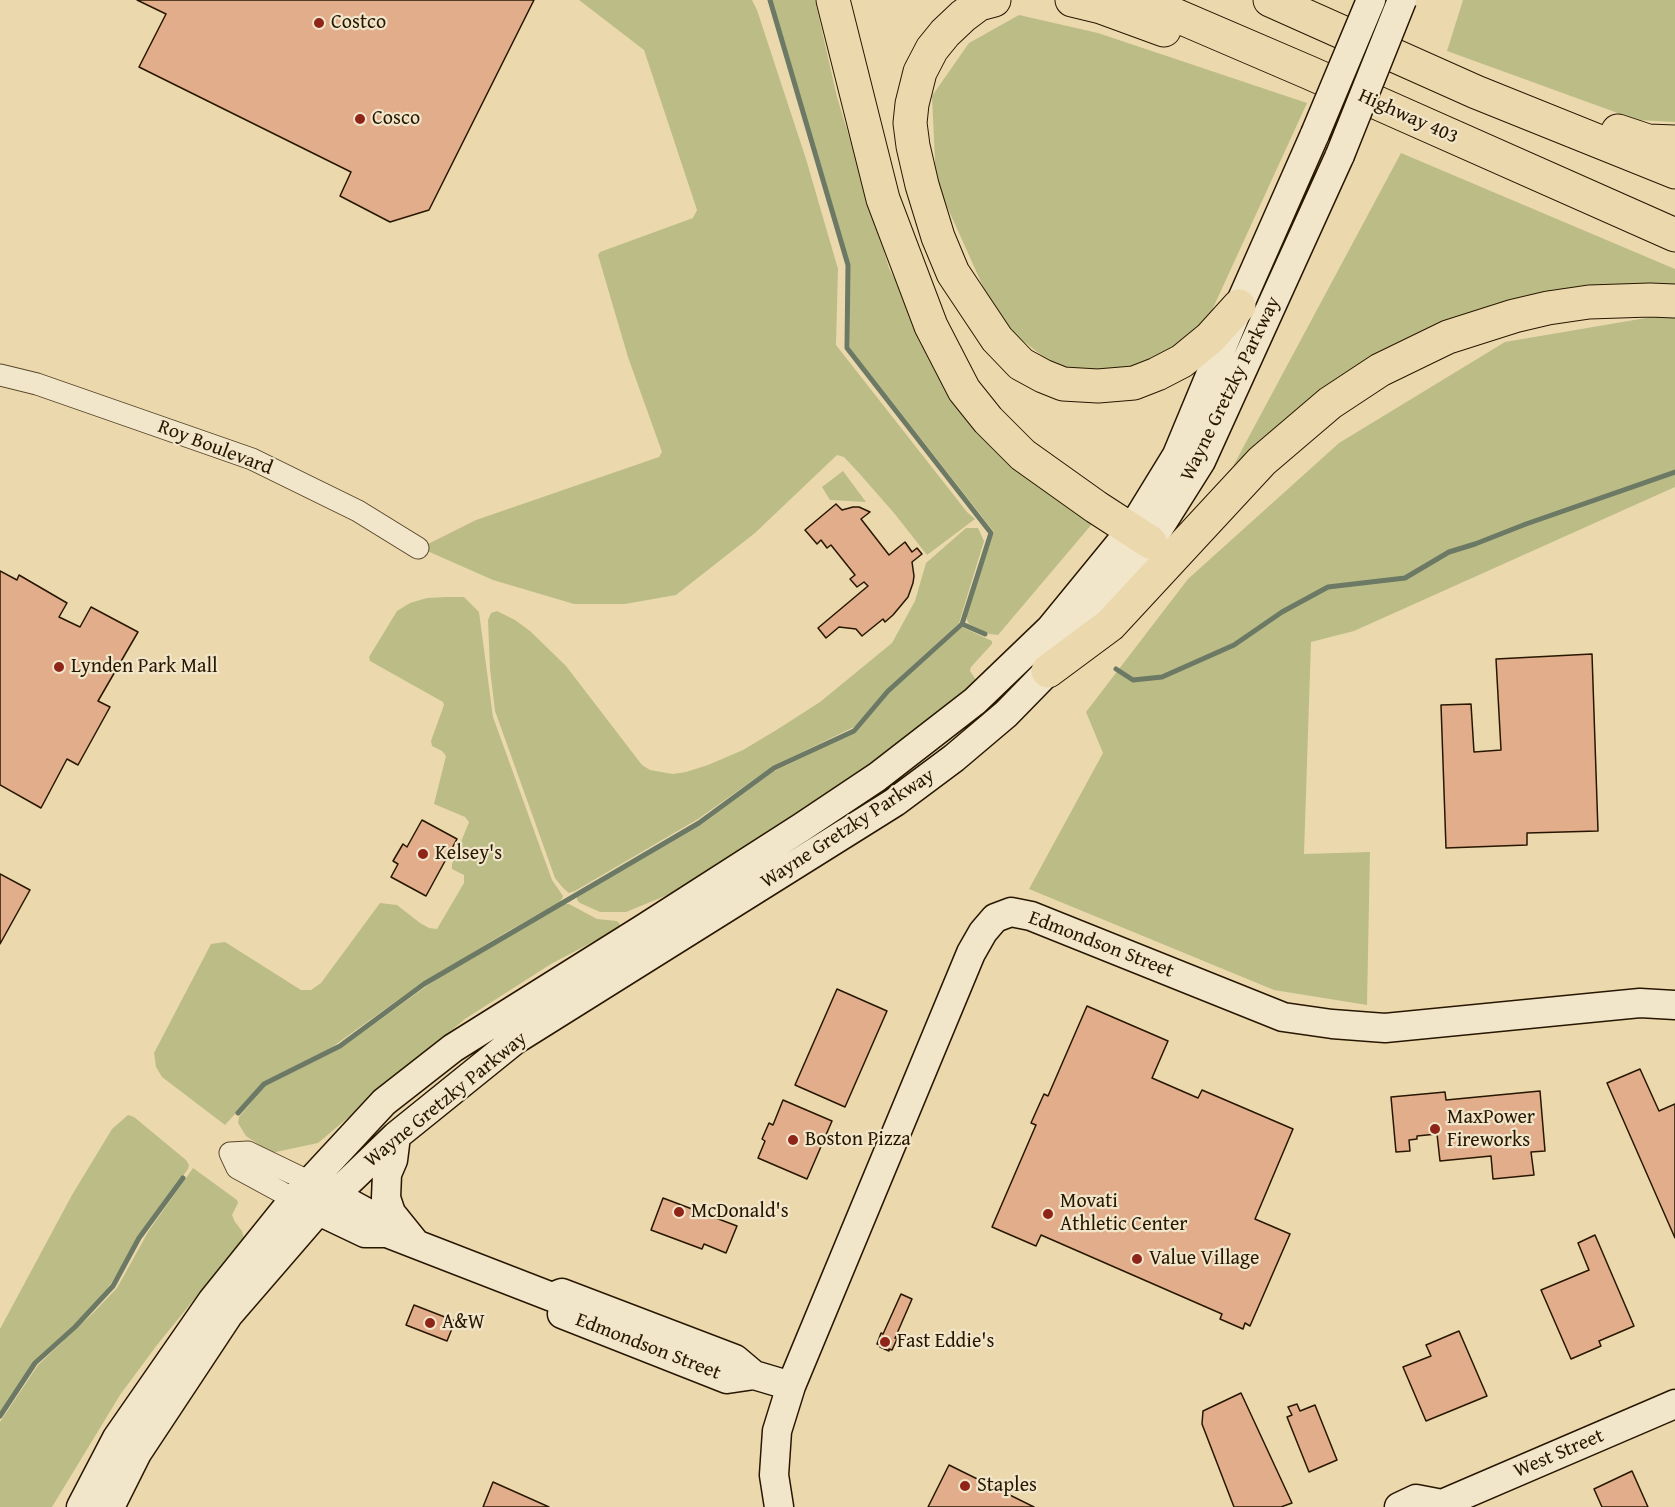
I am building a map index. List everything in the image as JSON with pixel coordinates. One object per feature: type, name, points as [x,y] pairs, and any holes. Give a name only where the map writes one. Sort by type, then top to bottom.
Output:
[{"type":"highway","points":[[833,0],[884,199],[931,326],[964,390],[988,420],[1023,455],[1141,536]]},
{"type":"highway","points":[[994,0],[980,4],[963,16],[932,49],[920,72],[910,123],[922,185],[938,237],[953,273],[997,339],[1021,364],[1063,384],[1098,386],[1134,383],[1182,361],[1210,338],[1239,306]]},
{"type":"highway","points":[[1072,0],[1101,7],[1222,51],[1310,73]]},
{"type":"highway","name":"Highway 403","points":[[1140,0],[1675,235]]},
{"type":"highway","points":[[1270,0],[1476,92],[1675,172]]},
{"type":"highway","points":[[1476,92],[1549,110],[1648,141],[1675,142]]},
{"type":"highway","points":[[1048,671],[1110,625],[1262,461],[1330,403],[1380,370],[1448,337],[1548,308],[1589,302],[1650,300],[1675,302]]},
{"type":"main road","name":"Wayne Gretzky Parkway","points":[[81,1507],[123,1428],[213,1301],[314,1197],[396,1136],[515,1040],[895,802],[998,722],[1048,671],[1084,628],[1141,536],[1371,0]]},
{"type":"main road","name":"Wayne Gretzky Parkway","points":[[110,1507],[137,1453],[229,1314],[384,1102],[453,1048],[877,777],[975,701],[1050,629],[1141,536],[1201,461],[1340,155],[1402,0]]},
{"type":"main road","name":"Edmondson Street","points":[[779,1507],[774,1475],[777,1431],[791,1386],[971,953],[983,932],[995,918],[1011,912],[1031,916],[1283,1017],[1332,1024],[1385,1029],[1640,1003],[1675,1005]]},
{"type":"main road","points":[[396,1136],[393,1160],[387,1174],[386,1198],[391,1213],[417,1246]]},
{"type":"main road","name":"Edmondson Street","points":[[314,1197],[375,1217],[387,1233],[417,1246],[552,1298],[562,1293],[584,1301],[735,1359],[754,1375],[791,1386]]},
{"type":"main road","name":"West Street","points":[[1399,1507],[1416,1499],[1441,1506],[1675,1404]]},
{"type":"street","name":"Roy Boulevard","points":[[0,375],[37,384],[252,459],[358,511],[418,548]]},
{"type":"green space","points":[[579,0],[752,0],[806,159],[838,269],[836,345],[967,512],[975,519],[927,555],[858,472],[844,457],[837,455],[755,533],[676,595],[625,604],[574,604],[493,580],[425,550],[426,545],[476,520],[659,457],[662,452],[628,357],[598,255],[600,252],[693,218],[697,210],[644,50]]},
{"type":"green space","points":[[772,0],[815,0],[837,97],[889,268],[947,385],[1092,524],[998,635],[990,634],[969,624],[967,620],[994,532],[850,348],[850,266]]},
{"type":"green space","points":[[1463,0],[1675,0],[1675,122],[1637,120],[1447,51]]},
{"type":"green space","points":[[1019,15],[1098,33],[1307,103],[1208,319],[1175,353],[1105,376],[1054,365],[999,322],[936,182],[932,96],[969,43]]},
{"type":"green space","points":[[1401,153],[1675,269],[1675,293],[1417,342],[1315,393],[1223,485]]},
{"type":"green space","points":[[1675,313],[1675,487],[1354,631],[1311,642],[1304,854],[1370,852],[1367,1005],[1274,990],[1029,889],[1103,753],[1086,712],[1188,579],[1339,443],[1505,342]]},
{"type":"green space","points":[[843,471],[866,502],[830,500],[822,487]]},
{"type":"green space","points":[[966,528],[978,528],[984,541],[959,623],[888,688],[854,727],[773,766],[698,819],[575,891],[569,893],[563,888],[555,878],[495,711],[488,620],[491,613],[497,611],[515,620],[530,631],[566,666],[642,765],[650,770],[673,774],[686,772],[743,750],[778,729],[820,702],[892,643],[915,601],[926,563]]},
{"type":"green space","points":[[464,597],[479,612],[493,717],[552,880],[563,896],[562,899],[409,992],[328,1050],[263,1083],[225,1125],[162,1077],[156,1067],[154,1053],[211,944],[225,942],[301,990],[311,990],[321,983],[380,903],[397,905],[420,923],[437,929],[464,883],[464,875],[452,869],[452,864],[469,822],[465,817],[434,804],[446,756],[432,746],[431,741],[444,705],[443,702],[370,661],[369,657],[397,611],[410,603],[427,598]]},
{"type":"green space","points":[[962,627],[992,641],[992,644],[971,667],[970,671],[978,683],[870,770],[682,889],[626,912],[600,912],[577,900],[577,897],[702,824],[772,772],[855,733],[890,692]]},
{"type":"green space","points":[[564,904],[569,904],[597,919],[617,921],[620,924],[619,928],[551,964],[465,1019],[318,1143],[271,1153],[246,1136],[238,1123],[239,1117],[265,1086],[341,1048],[428,985]]},
{"type":"green space","points":[[128,1115],[134,1117],[186,1160],[189,1165],[188,1169],[142,1231],[110,1285],[74,1326],[33,1362],[0,1414],[0,1329],[72,1195],[112,1129]]},
{"type":"green space","points":[[193,1168],[237,1200],[238,1203],[232,1215],[244,1238],[157,1345],[120,1395],[52,1507],[0,1507],[0,1422],[38,1365],[117,1288],[148,1232]]},
{"type":"building","name":"Cosco","points":[[137,0],[534,0],[429,210],[390,222],[340,196],[351,172],[139,67],[166,14]]},
{"type":"building","points":[[836,504],[842,510],[859,507],[870,512],[861,519],[889,555],[905,542],[912,552],[917,548],[922,554],[912,562],[914,576],[908,597],[885,622],[883,619],[862,636],[856,629],[839,627],[826,638],[818,628],[868,586],[864,582],[857,587],[850,579],[855,575],[831,545],[827,548],[821,540],[817,544],[805,530]]},
{"type":"building","name":"Lynden Park Mall","points":[[0,571],[17,580],[19,575],[67,603],[59,617],[80,627],[91,607],[138,632],[98,701],[110,707],[78,765],[67,759],[41,808],[0,785]]},
{"type":"building","points":[[1592,654],[1598,831],[1527,833],[1527,845],[1446,848],[1441,705],[1471,704],[1474,752],[1501,750],[1496,659]]},
{"type":"building","name":"Kelsey's","points":[[422,820],[457,839],[426,896],[391,877],[398,864],[393,861],[403,844],[407,847]]},
{"type":"building","points":[[0,874],[30,890],[0,944]]},
{"type":"building","points":[[837,989],[887,1011],[845,1107],[795,1085]]},
{"type":"building","points":[[1087,1006],[1168,1041],[1152,1078],[1198,1098],[1202,1090],[1293,1129],[1255,1219],[1290,1234],[1250,1326],[1245,1323],[1243,1329],[1220,1319],[1222,1314],[1041,1235],[1036,1246],[992,1227],[1036,1125],[1031,1123],[1044,1094],[1048,1096]]},
{"type":"building","points":[[1640,1069],[1659,1111],[1675,1104],[1675,1238],[1607,1083]]},
{"type":"building","points":[[1540,1091],[1545,1151],[1531,1152],[1534,1175],[1493,1179],[1491,1156],[1440,1161],[1437,1134],[1417,1136],[1417,1139],[1409,1140],[1410,1151],[1396,1152],[1391,1097],[1445,1092],[1446,1100]]},
{"type":"building","name":"Boston Pizza","points":[[783,1100],[832,1121],[807,1179],[758,1158],[765,1141],[762,1139],[769,1123],[773,1125]]},
{"type":"building","name":"McDonald's","points":[[663,1198],[737,1226],[726,1253],[704,1244],[702,1249],[651,1230]]},
{"type":"building","points":[[1595,1235],[1634,1326],[1599,1341],[1601,1346],[1571,1359],[1541,1290],[1589,1270],[1578,1243]]},
{"type":"building","points":[[901,1294],[912,1299],[895,1338],[897,1339],[892,1350],[889,1349],[889,1351],[877,1344]]},
{"type":"building","name":"A&W","points":[[414,1305],[455,1321],[447,1341],[406,1325]]},
{"type":"building","points":[[1459,1331],[1487,1396],[1426,1421],[1403,1367],[1431,1356],[1426,1345]]},
{"type":"building","points":[[1241,1393],[1292,1503],[1281,1507],[1234,1507],[1202,1424],[1203,1411]]},
{"type":"building","points":[[1297,1404],[1300,1411],[1315,1405],[1337,1460],[1309,1472],[1287,1417],[1292,1415],[1288,1407]]},
{"type":"building","name":"Staples","points":[[949,1465],[1034,1507],[928,1507]]},
{"type":"building","points":[[1632,1471],[1648,1507],[1602,1507],[1594,1489]]},
{"type":"building","points":[[493,1482],[549,1507],[483,1507]]},
{"type":"waterway","points":[[238,1113],[264,1084],[340,1046],[424,984],[699,823],[774,768],[854,731],[888,691],[962,624],[991,533],[847,348],[848,265],[770,0]]},
{"type":"waterway","points":[[1116,669],[1133,680],[1162,677],[1234,645],[1282,612],[1328,587],[1405,578],[1449,552],[1675,472]]},
{"type":"waterway","points":[[962,624],[985,634]]},
{"type":"waterway","points":[[0,1416],[35,1363],[75,1327],[113,1286],[139,1238],[183,1178]]},
{"type":"place","name":"Costco","points":[[319,23]]},
{"type":"place","name":"Cosco","points":[[360,119]]},
{"type":"place","name":"Lynden Park Mall","points":[[59,667]]},
{"type":"place","name":"Kelsey's","points":[[423,854]]},
{"type":"place","name":"MaxPower Fireworks","points":[[1435,1129]]},
{"type":"place","name":"Boston Pizza","points":[[793,1140]]},
{"type":"place","name":"McDonald's","points":[[679,1212]]},
{"type":"place","name":"Movati Athletic Center","points":[[1048,1214]]},
{"type":"place","name":"Value Village","points":[[1137,1259]]},
{"type":"place","name":"A&W","points":[[430,1323]]},
{"type":"place","name":"Fast Eddie's","points":[[885,1342]]},
{"type":"place","name":"Staples","points":[[965,1486]]}]
